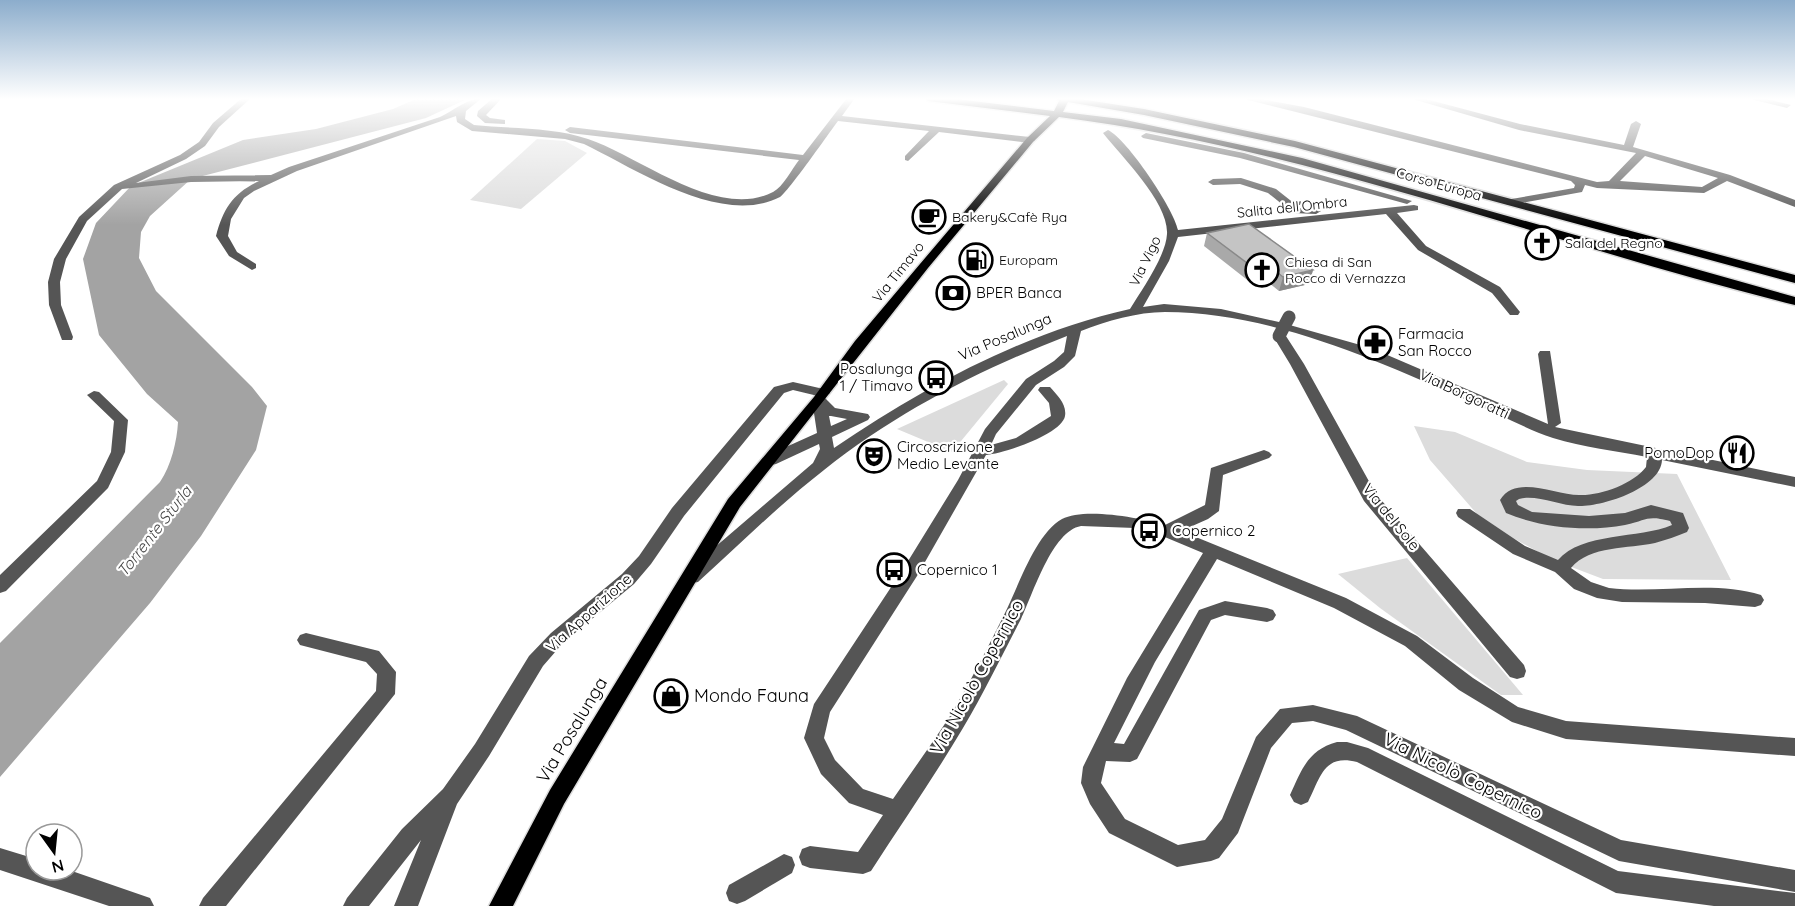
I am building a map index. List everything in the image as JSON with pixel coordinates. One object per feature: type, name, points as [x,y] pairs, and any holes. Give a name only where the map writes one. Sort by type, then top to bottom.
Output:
[{"type":"main road","name":"Via Timavo","points":[[821,397],[860,344],[1030,140]]},
{"type":"main road","name":"Corso Europa","points":[[1213,140],[1299,160],[1795,300]]},
{"type":"main road","name":"Corso Europa","points":[[1276,140],[1795,279]]},
{"type":"main road","name":"Via Posalunga","points":[[501,906],[557,797],[734,503],[821,397]]},
{"type":"street","points":[[67,337],[55,305],[54,282],[60,258],[83,219],[118,187],[183,157],[205,140]]},
{"type":"street","points":[[252,266],[233,255],[222,237],[226,219],[240,196],[272,178],[382,140]]},
{"type":"street","points":[[581,140],[677,187],[704,196],[743,202],[770,198],[778,194],[820,140]]},
{"type":"street","points":[[660,140],[806,158]]},
{"type":"street","points":[[908,158],[926,140]]},
{"type":"street","name":"Via Vigo","points":[[1114,140],[1145,177],[1172,222],[1173,234],[1170,245],[1146,294],[1134,312]]},
{"type":"street","points":[[1167,140],[1241,155],[1410,205]]},
{"type":"street","points":[[1421,140],[1597,185],[1704,190],[1726,177]]},
{"type":"street","points":[[1588,140],[1628,148],[1726,177],[1795,204]]},
{"type":"street","points":[[1628,148],[1631,140]]},
{"type":"street","points":[[1612,184],[1643,152]]},
{"type":"street","points":[[118,187],[191,179],[272,178]]},
{"type":"street","points":[[1510,202],[1578,190],[1580,185],[1575,180]]},
{"type":"street","points":[[1213,182],[1241,181],[1272,191],[1297,211],[1410,205],[1436,198]]},
{"type":"street","points":[[1781,197],[1787,193],[1795,193]]},
{"type":"street","name":"Salita dell'Ombra","points":[[1173,234],[1389,211],[1410,205]]},
{"type":"street","points":[[1389,211],[1422,248],[1496,290],[1514,312]]},
{"type":"street","name":"Via Borgoratti","points":[[1134,312],[1164,308],[1192,309],[1275,325],[1366,351],[1538,428],[1583,441],[1795,482]]},
{"type":"street","name":"Via Posalunga","points":[[771,460],[830,445],[990,363],[1075,329],[1134,312]]},
{"type":"street","name":"Via del Sole","points":[[1289,317],[1279,336],[1297,364],[1370,497],[1517,671]]},
{"type":"street","points":[[898,810],[856,796],[828,767],[814,738],[821,710],[911,571],[966,480],[990,432],[1030,382],[1059,364],[1070,353],[1075,329]]},
{"type":"street","points":[[1545,354],[1554,423]]},
{"type":"street","name":"Via Apparizione","points":[[355,906],[410,836],[450,796],[482,750],[537,661],[557,638],[633,573],[678,512],[779,390],[793,386],[821,397]]},
{"type":"street","points":[[980,451],[1000,450],[1021,443],[1058,418],[1059,410],[1056,403],[1045,390]]},
{"type":"street","points":[[0,586],[103,484],[118,452],[121,420],[94,395]]},
{"type":"street","points":[[821,397],[830,445]]},
{"type":"street","name":"Via Posalunga","points":[[821,397],[831,412],[863,417],[897,412]]},
{"type":"street","name":"Via Posalunga","points":[[687,581],[819,466],[830,445],[863,417]]},
{"type":"street","points":[[1560,568],[1573,555],[1610,544],[1654,538],[1681,528],[1677,518],[1652,511],[1625,519],[1589,522],[1530,517],[1512,509],[1508,500],[1521,492],[1583,501],[1604,497],[1623,490],[1647,475],[1653,468],[1654,454]]},
{"type":"street","points":[[1166,531],[1202,515],[1213,507],[1216,472],[1264,455]]},
{"type":"street","points":[[1464,513],[1519,550],[1560,568],[1570,579],[1604,594],[1725,596],[1755,600]]},
{"type":"street","name":"Via Nicolò Copernico","points":[[810,857],[863,862],[957,721],[1012,618],[1047,545],[1058,530],[1069,522],[1081,520],[1135,522],[1166,531],[1340,603],[1411,641],[1467,684],[1512,714],[1566,730],[1795,747]]},
{"type":"street","name":"Via Nicolò Copernico","points":[[1213,552],[1178,607],[1093,767],[1091,783],[1097,797],[1117,826],[1177,856],[1211,850],[1230,826],[1263,743],[1287,715],[1314,713],[1350,722],[1619,850],[1795,881]]},
{"type":"street","points":[[1100,752],[1130,753],[1205,615],[1225,608],[1267,615]]},
{"type":"street","points":[[211,906],[385,694],[387,672],[372,656],[306,640]]},
{"type":"street","name":"Via Nicolò Copernico","points":[[1301,795],[1322,756],[1337,749],[1348,750],[1361,754],[1616,882],[1795,905]]},
{"type":"street","name":"Via Apparizione","points":[[406,906],[450,796]]},
{"type":"street","points":[[1,858],[24,866]]},
{"type":"street","points":[[737,893],[784,865]]},
{"type":"street","points":[[71,882],[142,906]]},
{"type":"shaded area","points":[[536,140],[565,141],[587,153],[521,209],[470,200]]},
{"type":"shaded area","points":[[1004,380],[1008,384],[952,452],[897,429]]},
{"type":"shaded area","points":[[1414,426],[1455,432],[1527,462],[1587,470],[1677,474],[1731,580],[1603,579],[1553,560],[1513,538],[1477,514],[1430,460]]},
{"type":"shaded area","points":[[1407,558],[1523,695],[1501,695],[1380,608],[1338,574]]},
{"type":"water","name":"Torrente Sturla","points":[[242,140],[340,140],[191,179],[150,216],[141,232],[139,258],[156,291],[252,387],[267,406],[256,450],[201,536],[150,603],[0,777],[0,643],[160,482],[173,453],[178,422],[147,394],[99,335],[83,259],[96,223],[131,186]]},
{"type":"building","points":[[1249,224],[1313,270],[1283,277],[1273,269],[1259,272],[1207,233]]},
{"type":"place","name":"Bakery&Cafè Rya","points":[[929,217]]},
{"type":"place","name":"Sala del Regno","points":[[1542,243]]},
{"type":"place","name":"Europam","points":[[976,260]]},
{"type":"place","name":"Chiesa di San Rocco di Vernazza","points":[[1262,270]]},
{"type":"place","name":"BPER Banca","points":[[953,293]]},
{"type":"place","name":"Farmacia San Rocco","points":[[1375,343]]},
{"type":"place","name":"Posalunga 1 / Timavo","points":[[936,378]]},
{"type":"place","name":"PomoDop","points":[[1737,453]]},
{"type":"place","name":"Circoscrizione Medio Levante","points":[[874,456]]},
{"type":"place","name":"Copernico 2","points":[[1149,531]]},
{"type":"place","name":"Copernico 1","points":[[894,570]]},
{"type":"place","name":"Mondo Fauna","points":[[671,696]]}]
